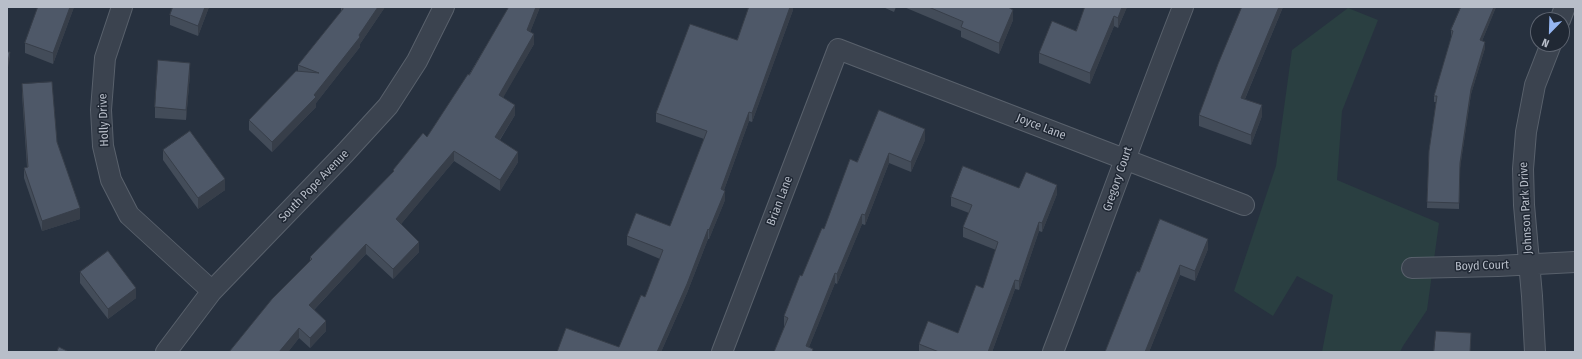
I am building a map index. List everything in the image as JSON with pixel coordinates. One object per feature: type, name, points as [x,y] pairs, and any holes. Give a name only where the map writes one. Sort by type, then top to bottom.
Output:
[{"type":"street","name":"Holly Drive","points":[[122,7],[105,58],[101,110],[103,146],[111,180],[129,214],[212,291]]},
{"type":"street","name":"South Pope Avenue","points":[[166,352],[212,291],[345,153],[388,106],[417,61],[444,7]]},
{"type":"street","name":"Gregory Court","points":[[1053,352],[1183,7]]},
{"type":"street","name":"Joyce Lane","points":[[838,49],[1244,205]]},
{"type":"street","name":"Brian Lane","points":[[722,352],[838,49]]},
{"type":"street","name":"Johnson Park Drive","points":[[1535,352],[1522,169],[1526,132],[1535,85],[1548,52]]},
{"type":"street","name":"Boyd Court","points":[[1412,268],[1575,262]]},
{"type":"green space","points":[[1348,8],[1378,20],[1342,111],[1337,180],[1439,223],[1427,310],[1400,352],[1322,352],[1333,295],[1297,276],[1273,316],[1234,291],[1276,166],[1292,50]]},
{"type":"building","points":[[38,7],[70,7],[53,53],[25,43]]},
{"type":"building","points":[[173,7],[205,7],[198,26],[170,15]]},
{"type":"building","points":[[341,7],[378,7],[359,35],[360,37],[314,95],[316,97],[272,142],[249,120],[296,71],[319,73],[298,65],[343,9]]},
{"type":"building","points":[[509,7],[536,7],[527,30],[534,34],[499,95],[515,105],[495,137],[518,152],[500,180],[454,151],[396,219],[419,242],[393,269],[366,244],[309,305],[326,321],[310,338],[299,328],[279,352],[229,352],[272,299],[312,259],[310,257],[394,171],[393,170],[423,133],[427,137],[468,74],[469,75]]},
{"type":"building","points":[[749,7],[790,7],[752,113],[749,112],[721,189],[725,191],[657,352],[557,352],[566,328],[619,347],[641,295],[645,297],[663,250],[627,236],[636,213],[670,226],[707,131],[656,113],[690,24],[737,40]]},
{"type":"building","points":[[929,7],[1008,7],[1013,10],[999,43],[961,27],[963,22]]},
{"type":"building","points":[[1085,7],[1122,7],[1118,18],[1114,16],[1090,73],[1039,53],[1052,21],[1076,31]]},
{"type":"building","points":[[1242,7],[1279,7],[1241,98],[1262,105],[1251,135],[1199,115],[1218,64]]},
{"type":"building","points":[[1461,7],[1494,7],[1480,40],[1485,42],[1471,89],[1460,163],[1459,203],[1427,202],[1429,151],[1437,96],[1434,96],[1453,31],[1451,30]]},
{"type":"building","points":[[7,52],[10,52],[7,66]]},
{"type":"building","points":[[158,60],[190,63],[186,110],[155,107]]},
{"type":"building","points":[[52,82],[57,142],[80,208],[42,221],[24,168],[28,167],[22,84]]},
{"type":"building","points":[[879,110],[925,129],[911,162],[889,153],[865,215],[862,214],[837,274],[835,273],[806,346],[813,349],[812,352],[774,352],[788,318],[784,316],[800,275],[802,276],[822,228],[824,229],[850,159],[857,162]]},
{"type":"building","points":[[190,131],[225,179],[198,198],[163,150]]},
{"type":"building","points":[[963,166],[1019,188],[1026,172],[1057,185],[1042,223],[1039,222],[1019,281],[1015,280],[988,352],[939,352],[919,344],[928,321],[958,333],[976,285],[983,288],[998,242],[963,227],[972,205],[951,197]]},
{"type":"building","points":[[1160,219],[1208,239],[1195,271],[1180,265],[1145,352],[1105,352],[1137,271],[1139,272]]},
{"type":"building","points":[[108,251],[136,288],[108,309],[80,272]]},
{"type":"building","points":[[1436,331],[1471,333],[1470,352],[1434,352]]},
{"type":"building","points":[[59,347],[69,352],[57,352]]}]
